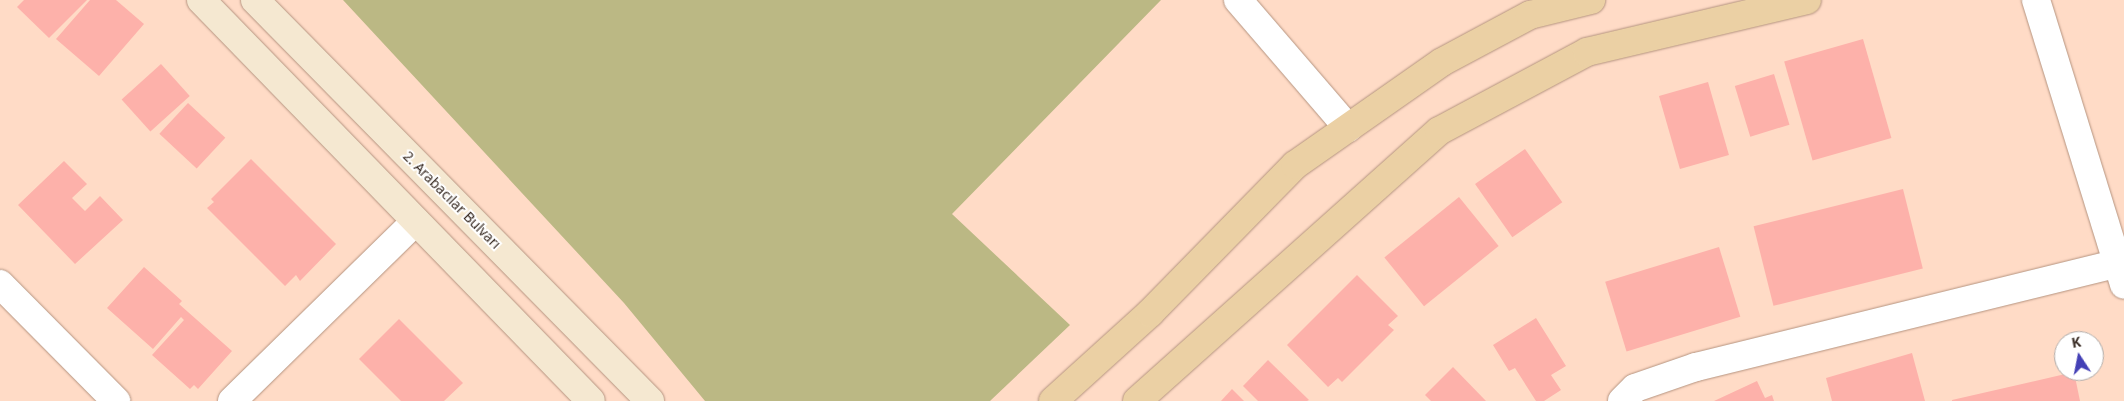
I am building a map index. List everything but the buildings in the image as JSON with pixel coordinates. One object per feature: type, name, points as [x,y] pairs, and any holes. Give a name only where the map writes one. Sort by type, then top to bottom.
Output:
[{"type":"main road","points":[[201,0],[591,401]]},
{"type":"main road","name":"2. Arabacılar Bulvarı","points":[[255,0],[650,401]]},
{"type":"main road","points":[[1137,401],[1439,131],[1587,52],[1807,0]]},
{"type":"main road","points":[[1053,401],[1150,313],[1295,165],[1442,62],[1530,15],[1578,2]]},
{"type":"street","points":[[1238,0],[1348,128]]},
{"type":"street","points":[[1622,401],[1635,388],[1696,366],[2122,271],[2036,0]]},
{"type":"street","points":[[232,401],[416,221]]},
{"type":"street","points":[[0,284],[116,401]]},
{"type":"shaded area","points":[[343,0],[1161,0],[952,214],[1070,325],[990,401],[705,401],[624,303]]}]
